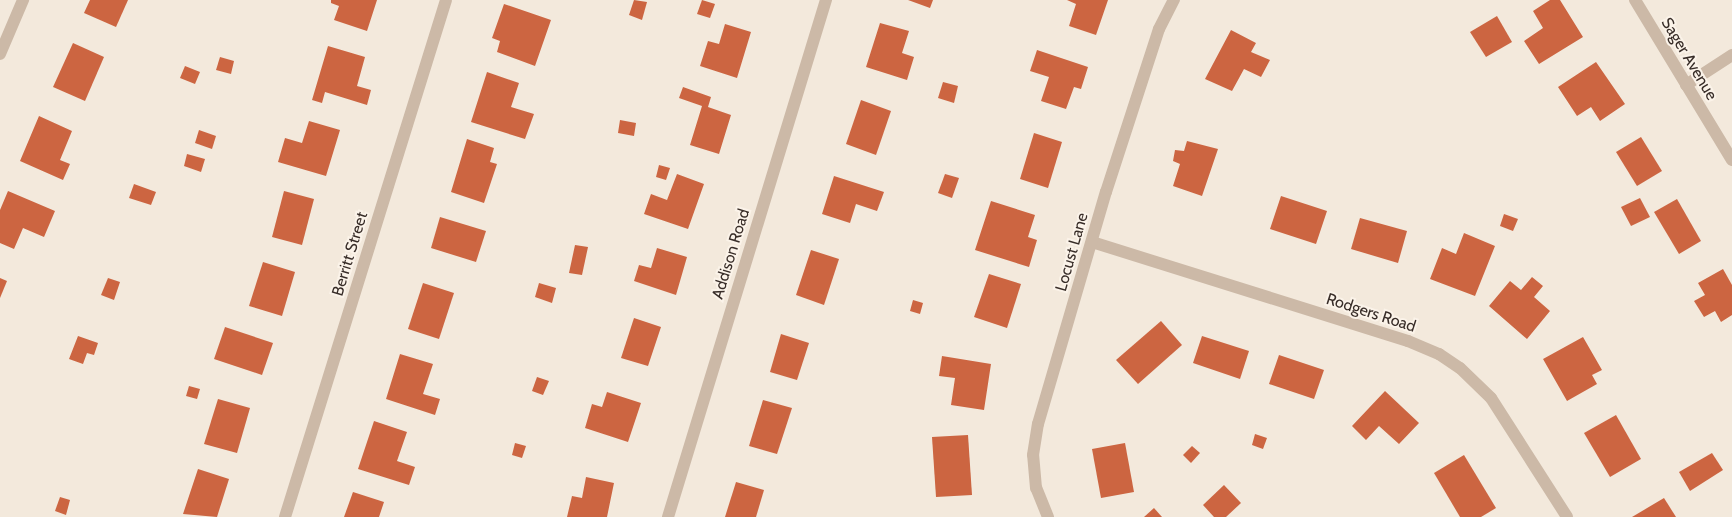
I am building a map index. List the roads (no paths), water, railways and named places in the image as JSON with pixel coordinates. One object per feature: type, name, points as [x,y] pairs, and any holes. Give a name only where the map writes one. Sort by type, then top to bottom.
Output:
[{"type":"street","points":[[0,54],[23,0]]},
{"type":"street","name":"Berritt Street","points":[[285,517],[446,0]]},
{"type":"street","name":"Addison Road","points":[[668,517],[826,0]]},
{"type":"street","name":"Locust Lane","points":[[1048,517],[1036,488],[1033,455],[1038,424],[1092,242],[1159,29],[1174,0]]},
{"type":"street","name":"Sager Avenue","points":[[1634,0],[1732,160]]},
{"type":"street","points":[[1686,85],[1732,55]]},
{"type":"street","name":"Rodgers Road","points":[[1092,242],[1408,341],[1439,354],[1460,368],[1492,398],[1567,517]]}]
